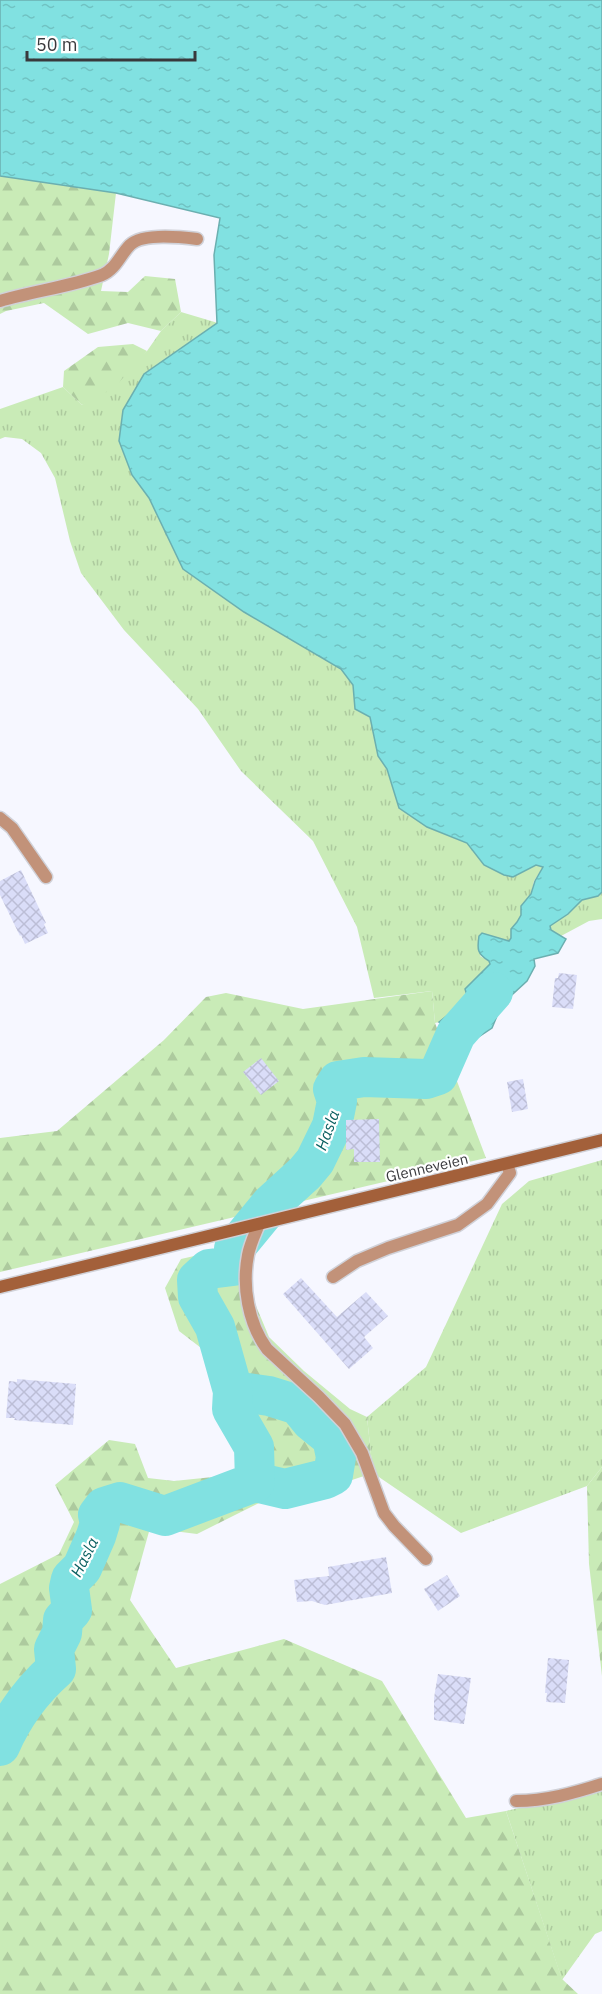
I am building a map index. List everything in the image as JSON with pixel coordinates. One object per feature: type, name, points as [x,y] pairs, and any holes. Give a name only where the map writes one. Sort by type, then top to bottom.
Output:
[{"type":"main road","name":"Glenneveien","points":[[0,1287],[602,1140]]},
{"type":"lane","points":[[0,301],[105,274],[117,264],[131,244],[143,238],[197,239]]},
{"type":"lane","points":[[0,818],[12,828],[46,877]]},
{"type":"lane","points":[[333,1277],[357,1261],[388,1248],[458,1225],[487,1204],[510,1173],[507,1164]]},
{"type":"lane","points":[[259,1224],[248,1253],[246,1272],[249,1313],[262,1341],[267,1349],[345,1424],[362,1453],[384,1513],[426,1559]]},
{"type":"lane","points":[[516,1801],[557,1797],[602,1784]]},
{"type":"green space","points":[[0,176],[116,193],[109,254],[101,291],[128,292],[145,276],[175,279],[181,312],[161,331],[128,323],[88,334],[44,303],[0,314]]},
{"type":"green space","points":[[181,312],[218,323],[144,374],[123,410],[119,441],[132,475],[149,498],[183,569],[244,612],[341,669],[353,684],[355,709],[370,717],[378,756],[387,769],[399,808],[427,827],[467,843],[484,865],[543,867],[534,881],[531,894],[521,906],[521,915],[511,929],[509,941],[496,938],[480,956],[490,964],[465,989],[468,999],[439,1022],[435,1023],[432,991],[374,998],[357,927],[313,841],[241,771],[198,709],[124,630],[81,573],[70,541],[55,478],[41,453],[22,439],[5,437],[0,439],[0,409],[63,387],[82,405],[147,351],[161,331]]},
{"type":"green space","points":[[133,344],[147,351],[114,388],[82,405],[63,387],[64,371],[98,347]]},
{"type":"green space","points":[[602,892],[602,919],[589,921],[561,936],[551,930],[549,926],[568,914],[582,900],[598,896]]},
{"type":"green space","points":[[432,991],[435,1023],[486,1158],[0,1272],[0,1138],[57,1131],[164,1040],[206,997],[226,993],[303,1009]]},
{"type":"green space","points":[[602,1160],[602,1467],[587,1486],[461,1533],[373,1473],[367,1417],[426,1367],[502,1204],[529,1181]]},
{"type":"green space","points":[[238,1246],[249,1289],[269,1337],[304,1371],[350,1409],[367,1417],[373,1473],[343,1483],[263,1501],[197,1534],[150,1528],[130,1600],[176,1668],[284,1639],[382,1681],[466,1818],[506,1811],[562,1979],[578,1994],[0,1994],[0,1584],[59,1554],[74,1522],[55,1485],[109,1440],[135,1444],[148,1478],[174,1481],[242,1474],[242,1448],[205,1351],[179,1331],[165,1288],[181,1259]]},
{"type":"green space","points":[[602,1467],[602,1676],[589,1564],[587,1486]]},
{"type":"green space","points":[[602,1789],[602,1931],[595,1934],[562,1980],[506,1811]]},
{"type":"water","points":[[0,0],[602,0],[602,892],[598,896],[582,900],[568,914],[550,926],[551,930],[566,939],[558,953],[534,959],[535,966],[527,981],[502,1004],[492,1028],[477,1038],[456,1034],[439,1022],[468,999],[465,989],[490,964],[479,951],[479,936],[482,933],[509,941],[511,929],[521,915],[521,906],[531,894],[543,867],[536,865],[513,877],[504,875],[484,865],[467,843],[427,827],[399,808],[387,769],[378,756],[370,717],[355,709],[353,685],[341,669],[244,612],[183,569],[149,498],[132,475],[119,441],[123,410],[144,374],[217,323],[214,255],[220,218],[116,193],[0,176]]},
{"type":"building","points":[[21,870],[46,923],[44,924],[48,933],[25,944],[0,895],[0,881]]},
{"type":"building","points":[[559,973],[577,975],[573,1009],[552,1007],[555,978],[558,978]]},
{"type":"building","points":[[261,1058],[279,1081],[261,1095],[243,1072]]},
{"type":"building","points":[[523,1079],[528,1109],[512,1112],[507,1082]]},
{"type":"building","points":[[379,1119],[380,1162],[354,1162],[354,1149],[346,1150],[346,1120]]},
{"type":"building","points":[[301,1278],[337,1317],[366,1292],[388,1316],[364,1337],[373,1348],[349,1369],[283,1294]]},
{"type":"building","points":[[17,1379],[76,1384],[73,1425],[6,1418],[9,1381],[17,1382]]},
{"type":"building","points":[[386,1557],[392,1593],[325,1605],[312,1601],[297,1602],[294,1580],[329,1576],[328,1567]]},
{"type":"building","points":[[447,1575],[460,1596],[438,1611],[424,1589]]},
{"type":"building","points":[[548,1658],[569,1660],[565,1703],[546,1702]]},
{"type":"building","points":[[438,1674],[471,1678],[464,1724],[434,1720],[434,1698]]},
{"type":"waterway","name":"Hasla","points":[[0,1746],[24,1704],[56,1669],[54,1649],[62,1633],[63,1620],[72,1610],[69,1588],[71,1579],[82,1568],[100,1523],[98,1515],[104,1507],[120,1502],[165,1516],[255,1482],[254,1447],[232,1409],[233,1391],[215,1327],[198,1297],[197,1280],[209,1269],[233,1266],[234,1249],[271,1204],[315,1161],[332,1126],[337,1101],[333,1089],[338,1081],[364,1077],[426,1079],[438,1075],[456,1034],[493,992]]},
{"type":"waterway","name":"Hasla","points":[[233,1391],[269,1396],[298,1405],[311,1421],[332,1438],[336,1457],[333,1475],[285,1489],[255,1482]]}]
